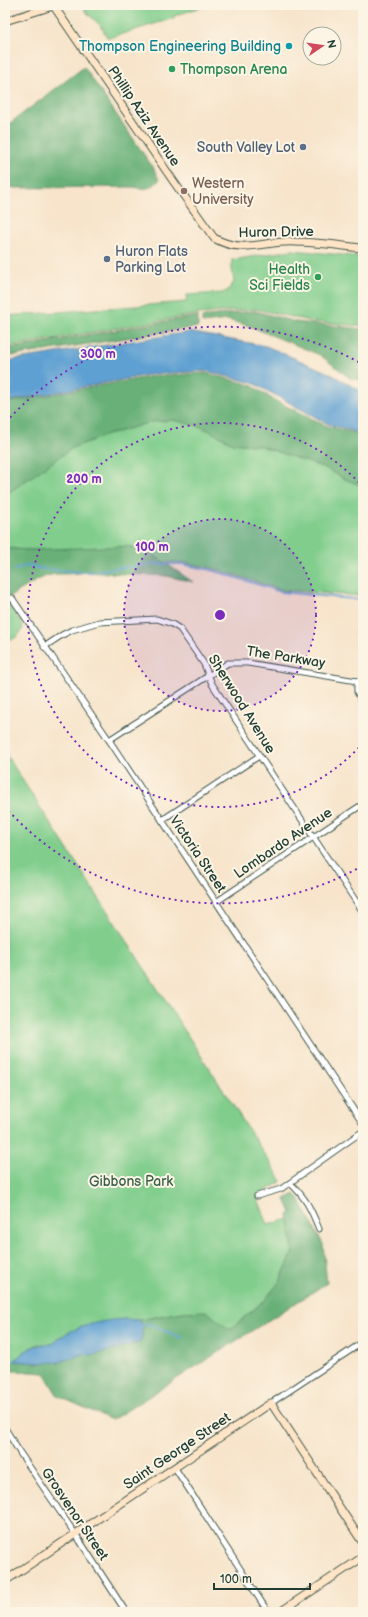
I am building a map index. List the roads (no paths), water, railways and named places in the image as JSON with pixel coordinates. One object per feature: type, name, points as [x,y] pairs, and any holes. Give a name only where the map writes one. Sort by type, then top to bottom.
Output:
[{"type":"street","points":[[5,21],[54,5]]},
{"type":"street","name":"Phillip Aziz Avenue","points":[[54,5],[174,182],[214,238]]},
{"type":"street","name":"Huron Drive","points":[[214,238],[222,243],[236,246],[267,245],[294,241],[363,248]]},
{"type":"street","name":"Victoria Street","points":[[12,598],[362,1121]]},
{"type":"street","name":"Sherwood Avenue","points":[[44,647],[72,630],[99,622],[157,619],[172,624],[180,629],[204,664],[212,684],[363,912]]},
{"type":"street","name":"The Parkway","points":[[108,740],[223,665],[237,662],[360,681]]},
{"type":"street","points":[[360,681],[357,692],[363,703]]},
{"type":"street","points":[[162,820],[260,756]]},
{"type":"street","name":"Lombardo Avenue","points":[[216,902],[363,804]]},
{"type":"street","points":[[257,1196],[276,1192],[363,1131]]},
{"type":"street","points":[[290,1183],[302,1194],[319,1229]]},
{"type":"street","name":"Saint George Street","points":[[5,1581],[363,1342]]},
{"type":"street","points":[[271,1404],[363,1543]]},
{"type":"street","name":"Grosvenor Street","points":[[5,1428],[23,1458],[76,1534],[126,1612]]},
{"type":"street","points":[[175,1468],[268,1612]]},
{"type":"street","points":[[280,1612],[363,1557]]},
{"type":"water","points":[[189,332],[266,346],[329,373],[363,392],[363,434],[328,424],[253,383],[206,371],[153,374],[5,402],[5,361]]},
{"type":"water","points":[[124,1319],[139,1320],[143,1325],[141,1342],[94,1355],[82,1354],[60,1362],[38,1363],[14,1361],[32,1348],[41,1345],[53,1344],[59,1338],[76,1329],[96,1323]]},
{"type":"waterway","points":[[15,570],[28,565],[43,569],[85,572],[152,564],[182,564],[212,570],[282,592],[363,600]]},
{"type":"waterway","points":[[143,1325],[149,1324],[182,1338]]},
{"type":"waterway","points":[[5,1365],[14,1361]]},
{"type":"place","name":"Thompson Engineering Building","points":[[289,46]]},
{"type":"place","name":"Thompson Arena","points":[[172,69]]},
{"type":"place","name":"South Valley Lot","points":[[303,147]]},
{"type":"place","name":"Western University","points":[[184,191]]},
{"type":"place","name":"Huron Flats Parking Lot","points":[[107,259]]},
{"type":"place","name":"Health Sci Fields","points":[[318,277]]},
{"type":"park label","name":"Gibbons Park","points":[[131,1181]]}]
